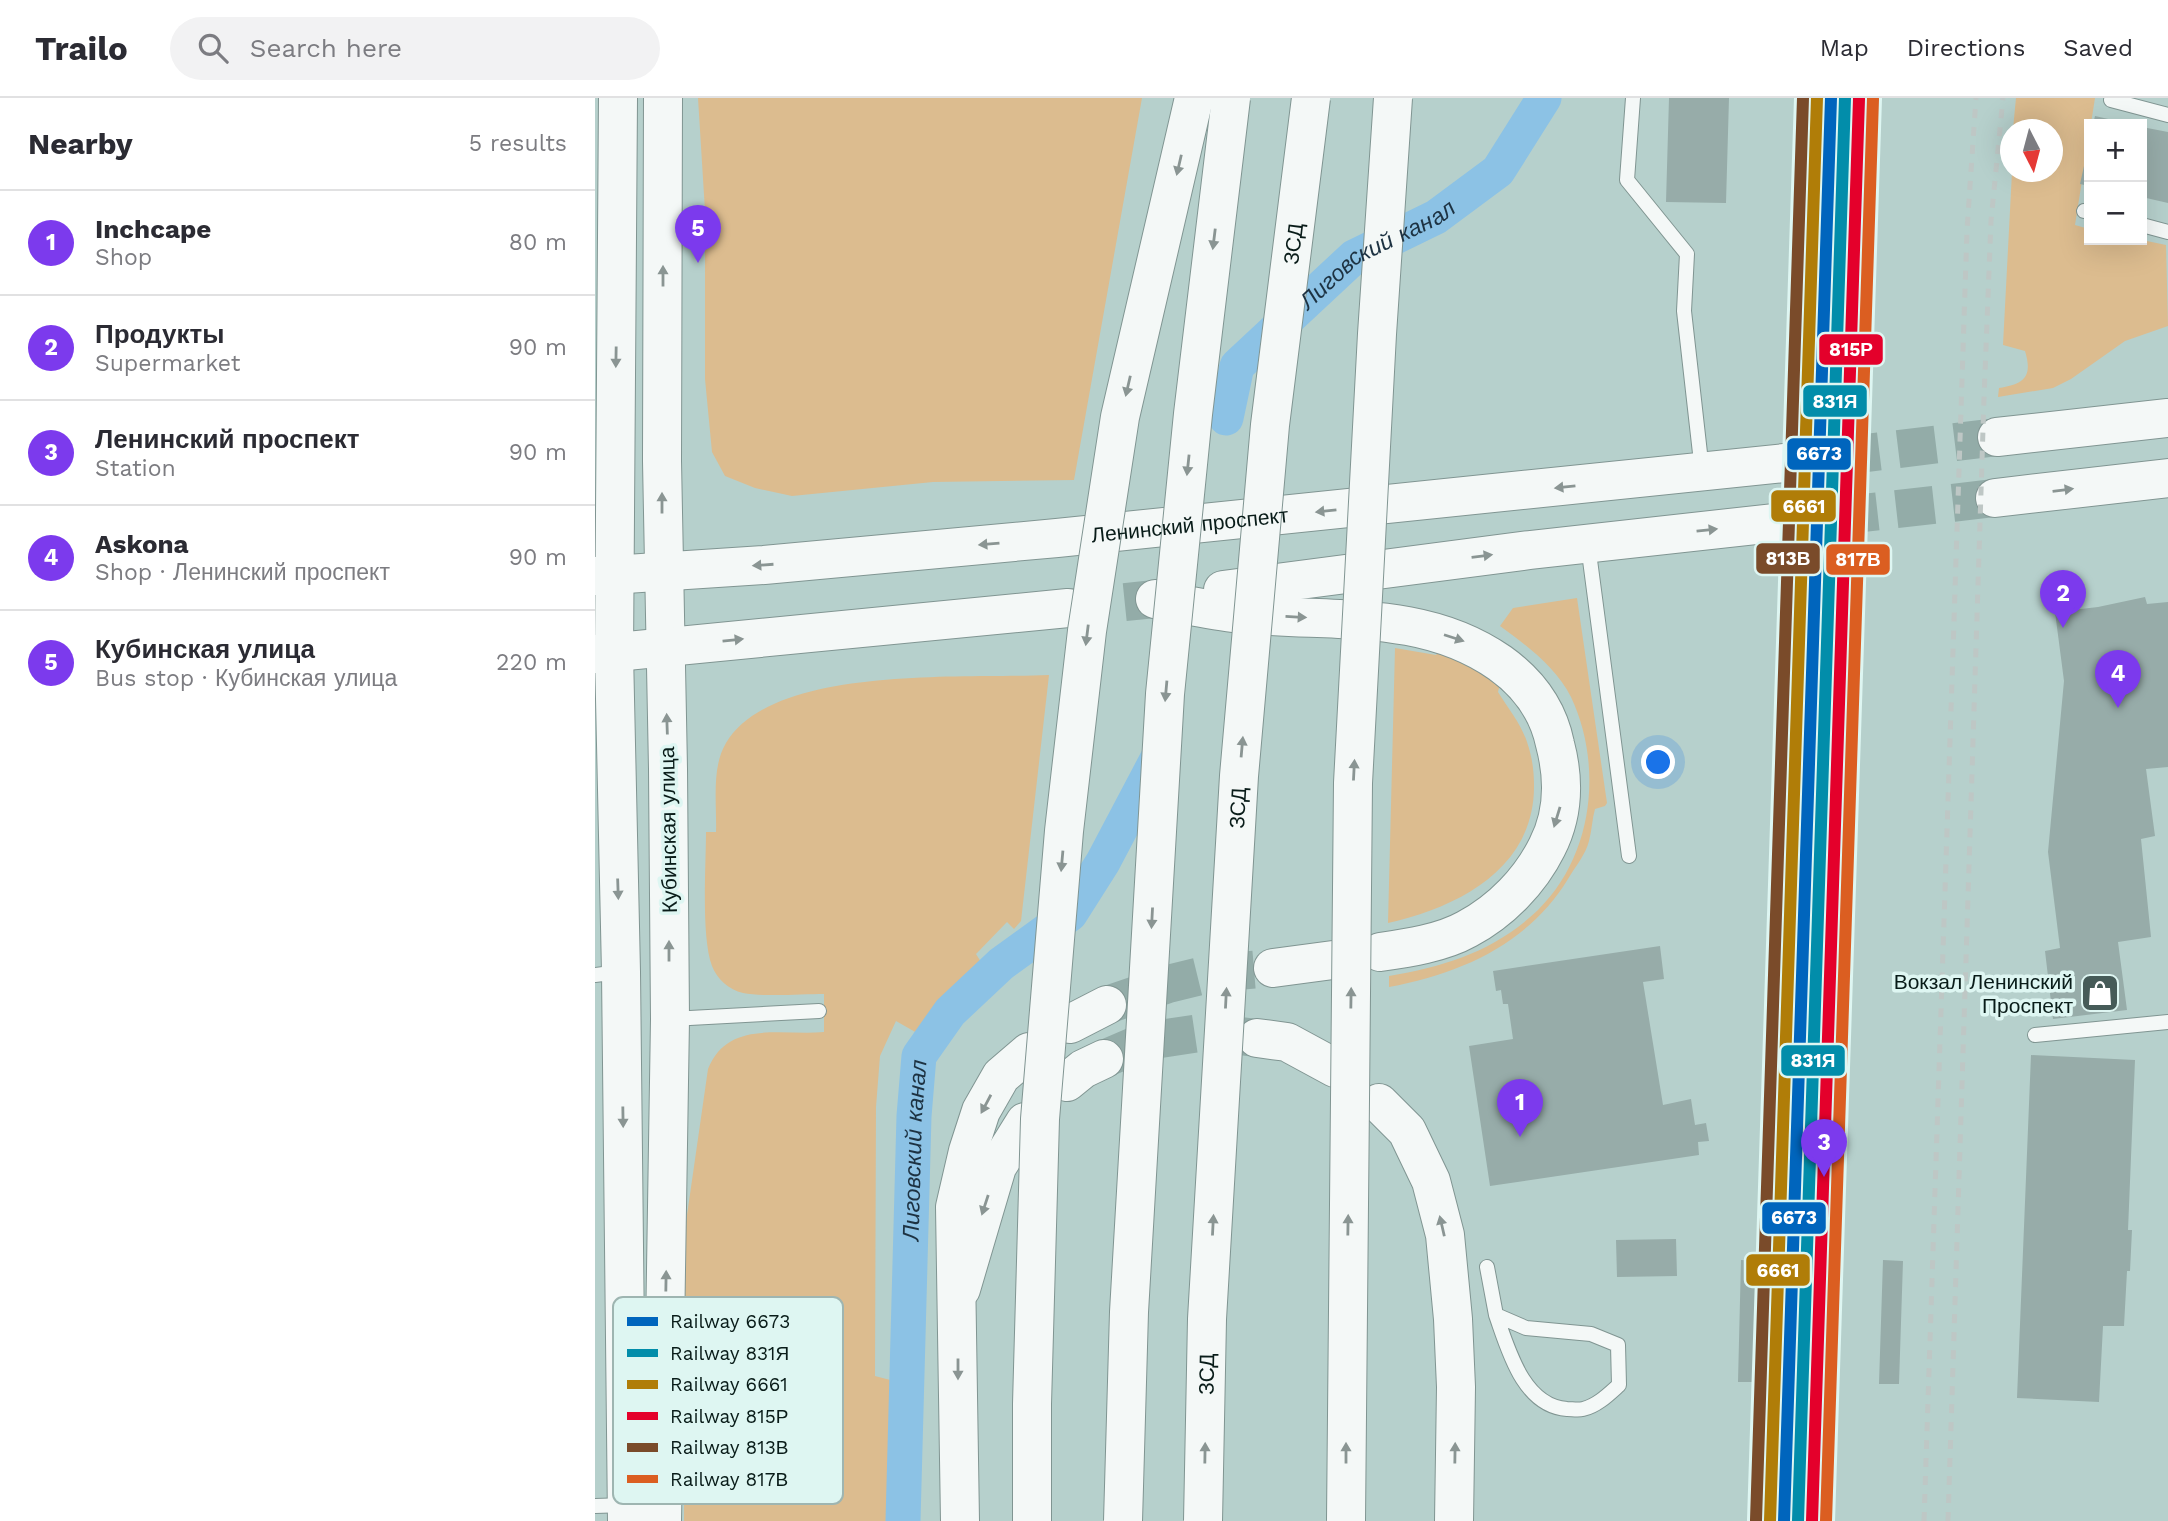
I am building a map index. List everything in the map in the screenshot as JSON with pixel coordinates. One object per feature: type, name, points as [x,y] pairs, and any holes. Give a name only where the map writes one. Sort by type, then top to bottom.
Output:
[{"type":"main road","name":"Кубинская улица","points":[[618,98],[612,216],[604,653],[608,974],[626,1297]]},
{"type":"main road","name":"Кубинская улица","points":[[651,1297],[670,1019],[663,572],[663,98]]},
{"type":"main road","points":[[1032,1521],[1032,1404],[1040,1119],[1064,831],[1087,631],[1121,417],[1194,98]]},
{"type":"main road","points":[[1123,1521],[1130,1298],[1165,694],[1193,414],[1231,98]]},
{"type":"main road","name":"ЗСД","points":[[1203,1521],[1207,1319],[1239,776],[1271,425],[1311,98]]},
{"type":"main road","points":[[1346,1521],[1353,783],[1377,334],[1393,98]]},
{"type":"main road","points":[[1997,438],[2168,418]]},
{"type":"main road","name":"Ленинский проспект","points":[[605,576],[764,565],[1057,538],[1785,463]]},
{"type":"main road","points":[[1995,498],[2168,478]]},
{"type":"main road","points":[[1381,952],[1429,942],[1466,929],[1509,899],[1549,845],[1561,804],[1561,769],[1553,732],[1538,700],[1515,674],[1485,652],[1465,641],[1411,625],[1234,613],[1155,599],[1783,522]]},
{"type":"main road","points":[[604,653],[1068,608]]},
{"type":"main road","points":[[1273,968],[1333,960]]},
{"type":"main road","points":[[1070,1024],[1107,1005]]},
{"type":"main road","points":[[1257,1038],[1287,1042],[1335,1068]]},
{"type":"main road","points":[[960,1521],[955,1207],[981,1111],[1002,1076],[1029,1052]]},
{"type":"main road","points":[[1067,1082],[1083,1069],[1104,1059]]},
{"type":"main road","points":[[1379,1103],[1407,1131],[1431,1181],[1445,1235],[1457,1387],[1454,1521]]},
{"type":"main road","points":[[958,1300],[997,1167],[1025,1122]]},
{"type":"lane","points":[[1633,98],[1627,180],[1687,254],[1684,311],[1702,472]]},
{"type":"lane","points":[[2111,100],[2168,115]]},
{"type":"lane","points":[[2147,226],[2168,232]]},
{"type":"lane","points":[[1587,544],[1629,856]]},
{"type":"lane","points":[[670,1019],[819,1012]]},
{"type":"lane","points":[[2035,1035],[2168,1022]]},
{"type":"lane","points":[[1487,1267],[1496,1315],[1509,1353],[1528,1389],[1556,1408],[1582,1410],[1602,1400],[1619,1385],[1618,1345],[1591,1334],[1526,1328],[1496,1315]]},
{"type":"shaded area","points":[[698,98],[1142,98],[1074,480],[933,482],[792,496],[755,488],[725,476],[712,452],[705,379],[705,211]]},
{"type":"shaded area","points":[[2016,98],[2095,98],[2092,119],[2084,119],[2084,168],[2075,225],[2084,228],[2084,245],[2147,245],[2147,241],[2166,245],[2168,326],[2125,341],[2071,379],[2053,388],[1998,397],[1999,388],[2020,381],[2027,373],[2028,367],[2025,351],[2003,345],[2011,182],[2063,182],[2063,119],[2014,119]]},
{"type":"shaded area","points":[[1577,598],[1607,803],[1595,809],[1585,851],[1552,902],[1513,938],[1467,964],[1389,987],[1389,976],[1450,962],[1505,936],[1538,910],[1557,888],[1571,863],[1581,836],[1589,780],[1581,723],[1565,686],[1549,666],[1500,626],[1513,608]]},
{"type":"shaded area","points":[[1395,648],[1436,655],[1441,649],[1500,684],[1498,692],[1518,722],[1527,742],[1534,785],[1531,814],[1522,839],[1507,861],[1488,879],[1441,906],[1388,923]]},
{"type":"shaded area","points":[[1049,675],[1021,921],[1014,929],[1007,922],[976,954],[981,962],[917,1033],[896,1021],[880,1056],[876,1107],[875,1376],[894,1381],[892,1521],[684,1521],[684,1504],[843,1504],[843,1297],[685,1297],[685,1229],[708,1069],[717,1053],[742,1036],[774,1032],[824,1032],[824,994],[743,993],[724,983],[712,966],[705,920],[706,832],[716,832],[716,786],[721,753],[726,743],[750,718],[785,700],[827,688],[923,677]]},
{"type":"building","points":[[1669,98],[1729,98],[1726,203],[1666,202]]},
{"type":"building","points":[[2147,128],[2168,132],[2168,203],[2147,198]]},
{"type":"building","points":[[2084,166],[2084,185],[2080,184]]},
{"type":"building","points":[[2145,597],[2147,604],[2168,602],[2168,767],[2146,769],[2155,836],[2141,839],[2151,937],[2118,942],[2127,1010],[2053,1019],[2045,951],[2060,948],[2048,852],[2064,681],[2055,612],[2098,607]]},
{"type":"building","points":[[1660,946],[1664,979],[1643,982],[1663,1105],[1691,1099],[1695,1125],[1706,1123],[1709,1141],[1698,1142],[1699,1155],[1490,1186],[1469,1046],[1513,1039],[1508,1004],[1503,1004],[1501,990],[1496,991],[1493,971]]},
{"type":"building","points":[[2031,1055],[2135,1060],[2128,1230],[2132,1230],[2130,1271],[2127,1271],[2124,1326],[2103,1326],[2099,1402],[2017,1398]]},
{"type":"building","points":[[1676,1239],[1677,1276],[1617,1277],[1616,1240]]},
{"type":"building","points":[[1803,1252],[1842,1253],[1839,1376],[1799,1375]]},
{"type":"building","points":[[1741,1260],[1762,1261],[1758,1382],[1738,1382]]},
{"type":"building","points":[[1883,1260],[1903,1261],[1899,1384],[1879,1384]]},
{"type":"waterway","name":"Лиговский канал","points":[[1226,418],[1237,366],[1354,257],[1436,217],[1498,171],[1544,98]]},
{"type":"waterway","name":"Лиговский канал","points":[[903,1521],[914,1116],[919,1056],[950,1012],[1001,964],[1070,914],[1103,862],[1162,750]]},
{"type":"tunnel","points":[[1785,463],[1997,437]]},
{"type":"tunnel","points":[[1783,522],[1995,498]]},
{"type":"tunnel","points":[[1068,608],[1155,599]]},
{"type":"tunnel","points":[[1107,1005],[1168,984],[1213,973],[1273,968]]},
{"type":"tunnel","points":[[1104,1059],[1146,1041],[1207,1032],[1257,1038]]},
{"type":"railway","points":[[1924,1521],[1967,230],[1976,98]]},
{"type":"railway","points":[[1948,1521],[1984,398],[1991,221],[2003,98]]},
{"type":"rail line","name":"813В","points":[[1756,1520],[1803,98]]},
{"type":"rail line","name":"6661","points":[[1770,1521],[1817,98]]},
{"type":"rail line","name":"6673","points":[[1784,1521],[1831,98]]},
{"type":"rail line","name":"831Я","points":[[1798,1521],[1845,98]]},
{"type":"rail line","name":"815Р","points":[[1812,1521],[1859,99]]},
{"type":"rail line","name":"817В","points":[[1826,1521],[1873,99]]},
{"type":"place","name":"Кубинская улица","points":[[698,263]]},
{"type":"place","name":"Продукты","points":[[2063,628]]},
{"type":"place","name":"Askona","points":[[2118,708]]},
{"type":"place","name":"Вокзал Ленинский Проспект","points":[[2100,993]]},
{"type":"place","name":"Inchcape","points":[[1520,1137]]},
{"type":"place","name":"Ленинский проспект","points":[[1824,1177]]}]
